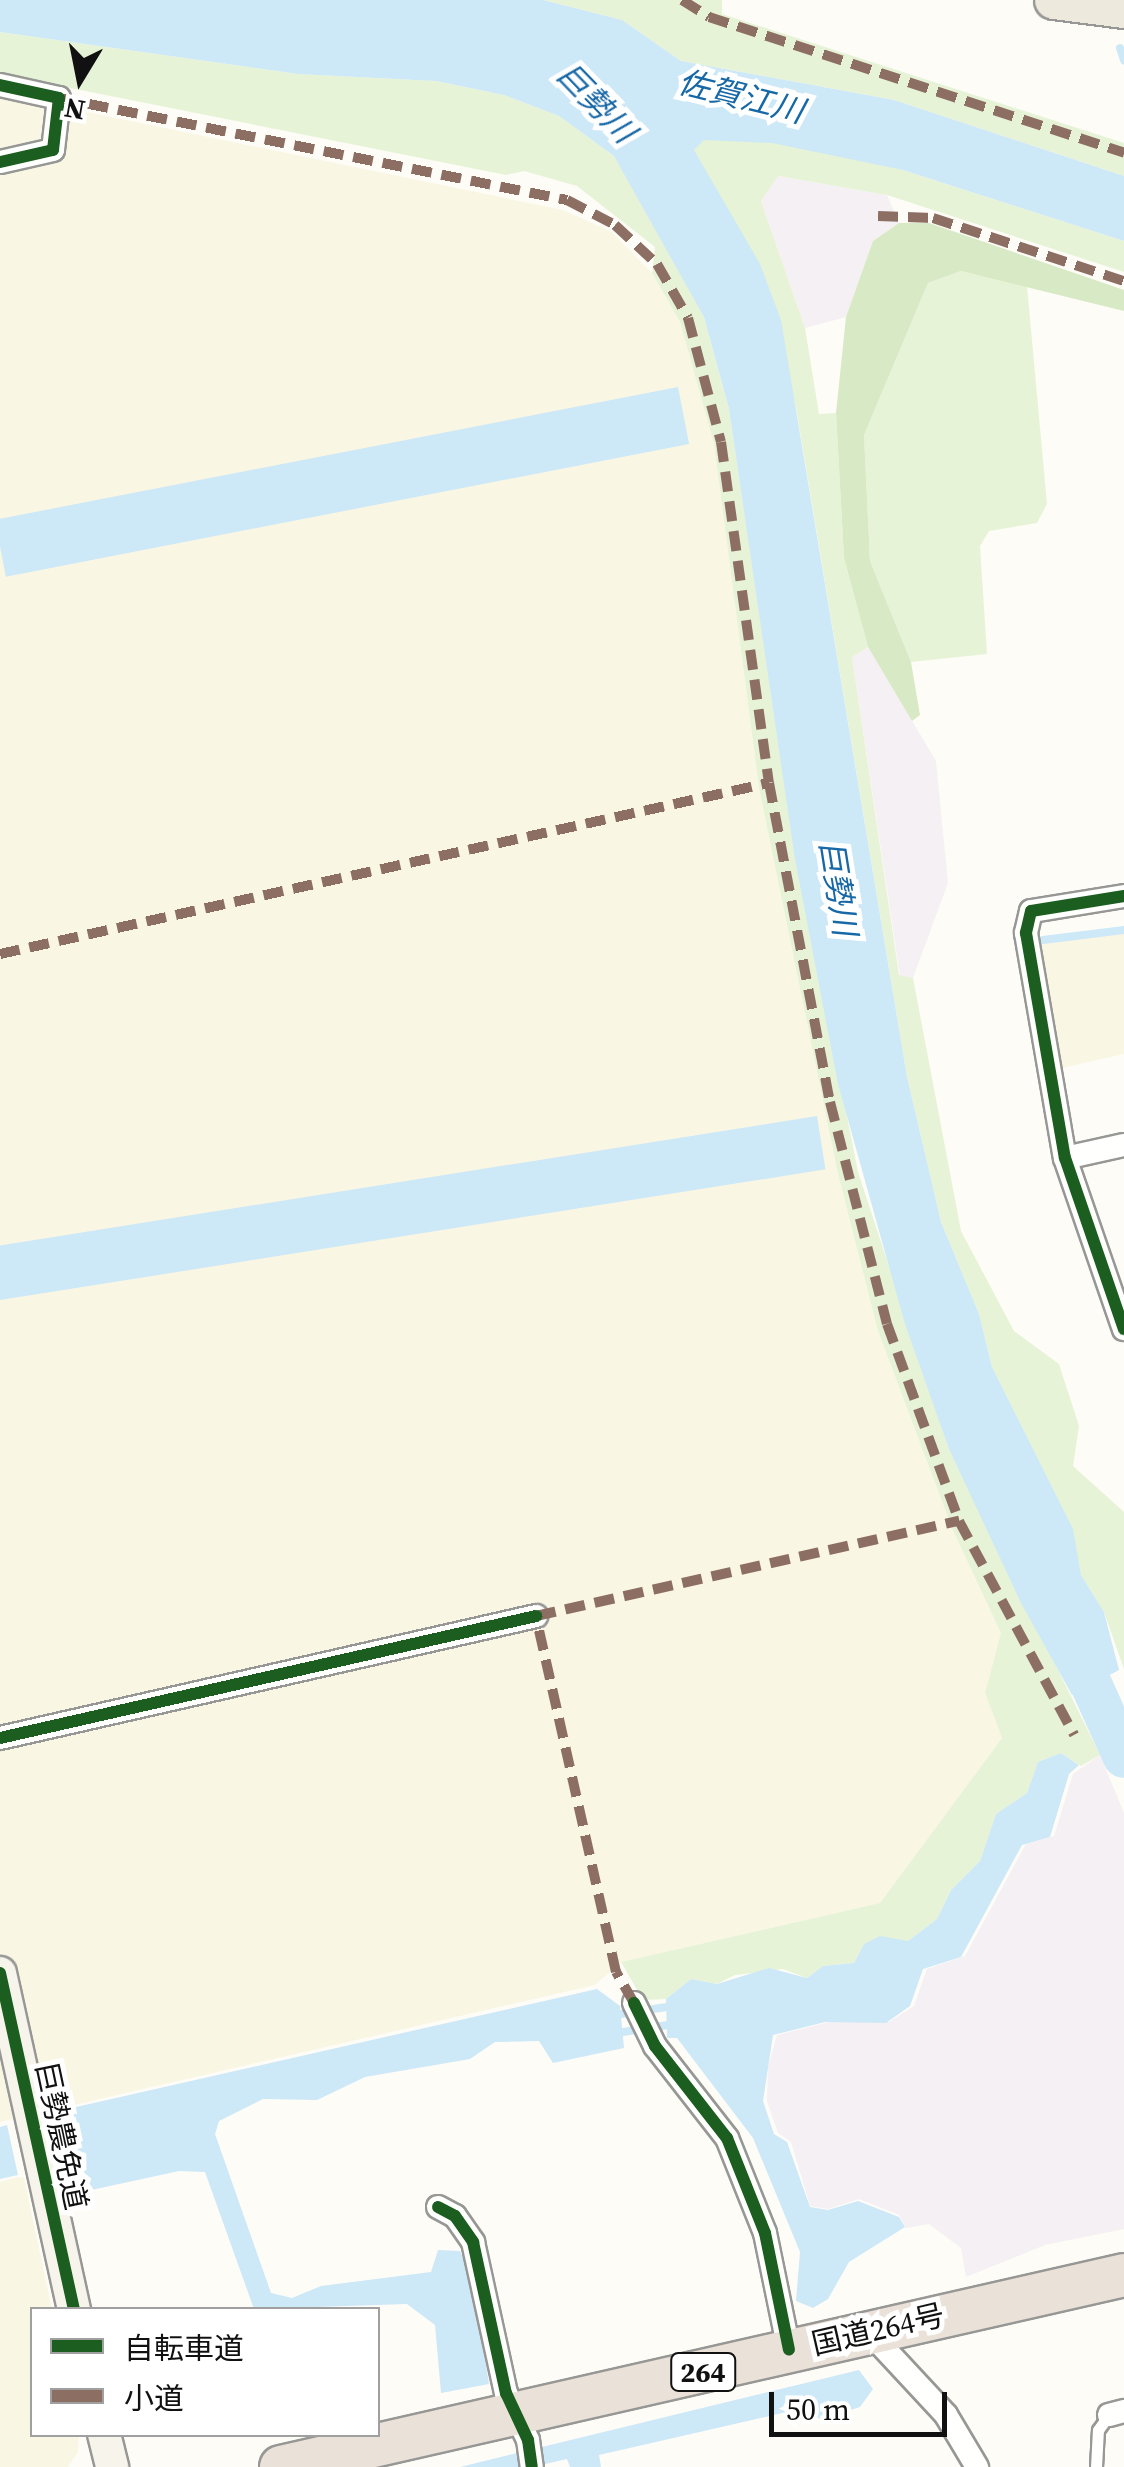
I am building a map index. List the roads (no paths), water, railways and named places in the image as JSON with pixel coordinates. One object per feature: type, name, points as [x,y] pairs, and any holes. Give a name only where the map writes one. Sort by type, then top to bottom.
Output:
[{"type":"highway","name":"国道264号","points":[[281,2467],[522,2428],[789,2350],[1124,2276]]},
{"type":"main road","points":[[1054,0],[1124,9]]},
{"type":"street","points":[[0,85],[59,98],[53,150],[0,162]]},
{"type":"street","points":[[1124,896],[1032,911],[1026,932],[1065,1158],[1124,1329]]},
{"type":"street","points":[[1065,1158],[1124,1145]]},
{"type":"street","points":[[0,1738],[536,1616]]},
{"type":"street","name":"巨勢農免道","points":[[0,1973],[73,2307]]},
{"type":"street","points":[[634,2002],[654,2046],[727,2138],[766,2233],[789,2350]]},
{"type":"street","points":[[438,2207],[455,2216],[473,2242],[532,2467]]},
{"type":"street","points":[[869,2332],[946,2415],[977,2467]]},
{"type":"street","points":[[105,2437],[112,2467]]},
{"type":"lane","points":[[1096,2467],[1098,2430],[1117,2413]]},
{"type":"water","name":"佐賀江川","points":[[0,0],[543,0],[622,20],[681,61],[894,100],[1124,176],[1124,241],[903,170],[772,143],[704,140],[694,150],[760,264],[781,320],[907,1077],[941,1222],[979,1314],[992,1367],[1073,1529],[1081,1575],[1104,1612],[1119,1670],[1072,1695],[1021,1603],[949,1449],[905,1324],[838,1084],[795,859],[729,409],[704,317],[614,156],[559,116],[504,95],[436,81],[298,74],[0,32]]},
{"type":"water","points":[[678,387],[689,444],[6,577],[0,519]]},
{"type":"water","points":[[817,1116],[825,1169],[0,1300],[0,1245]]},
{"type":"water","points":[[1061,1753],[1079,1765],[1069,1774],[1050,1837],[1022,1845],[961,1957],[923,1969],[910,2006],[886,2023],[825,2022],[773,2035],[763,2101],[774,2134],[787,2142],[810,2207],[828,2210],[858,2201],[899,2217],[905,2227],[849,2262],[828,2299],[813,2308],[796,2301],[800,2252],[753,2138],[677,2038],[667,2038],[666,1999],[691,1979],[717,1984],[769,1968],[807,1978],[823,1966],[854,1963],[864,1944],[880,1936],[908,1941],[937,1919],[951,1890],[980,1861],[996,1814],[1027,1793],[1038,1762]]},
{"type":"water","points":[[597,1989],[620,2006],[624,2048],[553,2063],[539,2041],[495,2042],[470,2059],[365,2077],[317,2100],[263,2099],[219,2121],[215,2134],[271,2293],[292,2298],[321,2286],[431,2272],[438,2250],[460,2251],[472,2279],[489,2384],[441,2393],[435,2325],[407,2304],[253,2307],[205,2172],[179,2171],[73,2194],[54,2112]]},
{"type":"water","points":[[7,2125],[18,2175],[0,2179],[0,2127]]},
{"type":"water","points":[[859,2370],[873,2389],[860,2407],[822,2419],[791,2411],[599,2455],[601,2467],[570,2467],[567,2459],[532,2467],[460,2467]]},
{"type":"waterway","points":[[1120,48],[1124,60]]},
{"type":"waterway","points":[[1043,940],[1124,930]]},
{"type":"waterway","name":"巨勢川","points":[[1067,1631],[1124,1757]]},
{"type":"waterway","points":[[621,2014],[666,2007]]},
{"type":"waterway","points":[[623,2032],[667,2025]]}]
